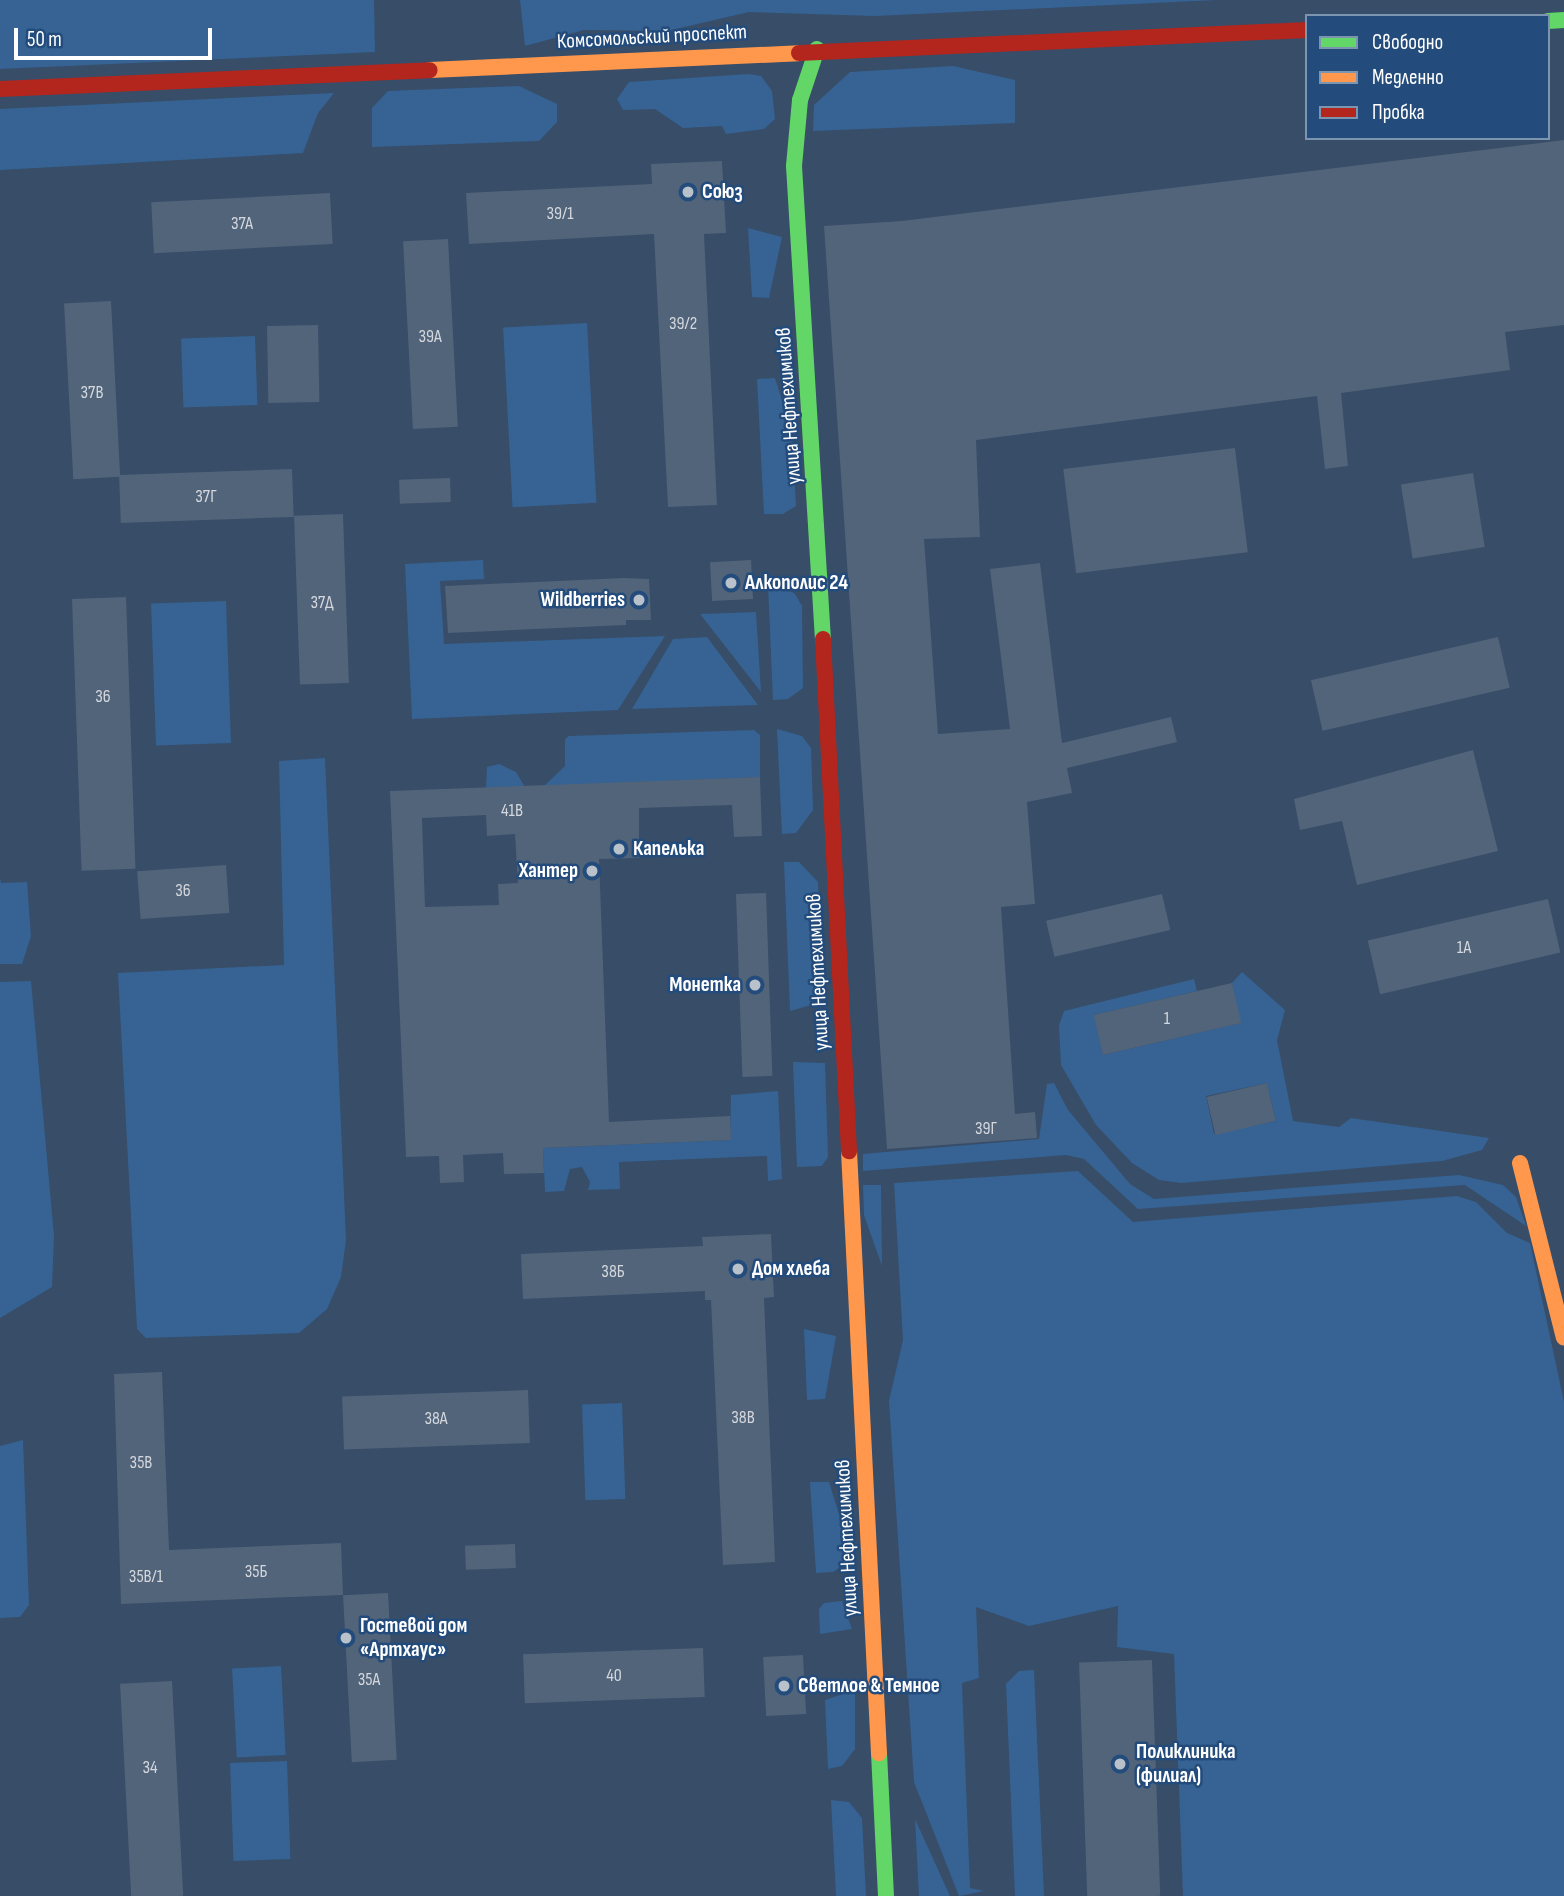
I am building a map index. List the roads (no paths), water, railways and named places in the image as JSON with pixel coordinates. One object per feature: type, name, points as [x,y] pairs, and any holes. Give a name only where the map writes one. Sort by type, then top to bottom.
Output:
[{"type":"street","name":"Комсомольский проспект","points":[[0,89],[817,49],[1305,30]]},
{"type":"street","name":"улица Нефтехимиков","points":[[817,49],[800,100],[794,166],[818,542],[886,1896]]},
{"type":"street","points":[[1520,1163],[1564,1338]]},
{"type":"place","name":"Союз","points":[[688,192]]},
{"type":"place","name":"Алкополис 24","points":[[731,583]]},
{"type":"place","name":"Wildberries","points":[[639,600]]},
{"type":"place","name":"Капелька","points":[[619,849]]},
{"type":"place","name":"Хантер","points":[[592,871]]},
{"type":"place","name":"Монетка","points":[[755,985]]},
{"type":"place","name":"Дом хлеба","points":[[738,1269]]},
{"type":"place","name":"Гостевой дом «Артхаус»","points":[[346,1638]]},
{"type":"place","name":"Светлое & Темное","points":[[784,1686]]},
{"type":"place","name":"Поликлиника (филиал)","points":[[1120,1764]]}]
